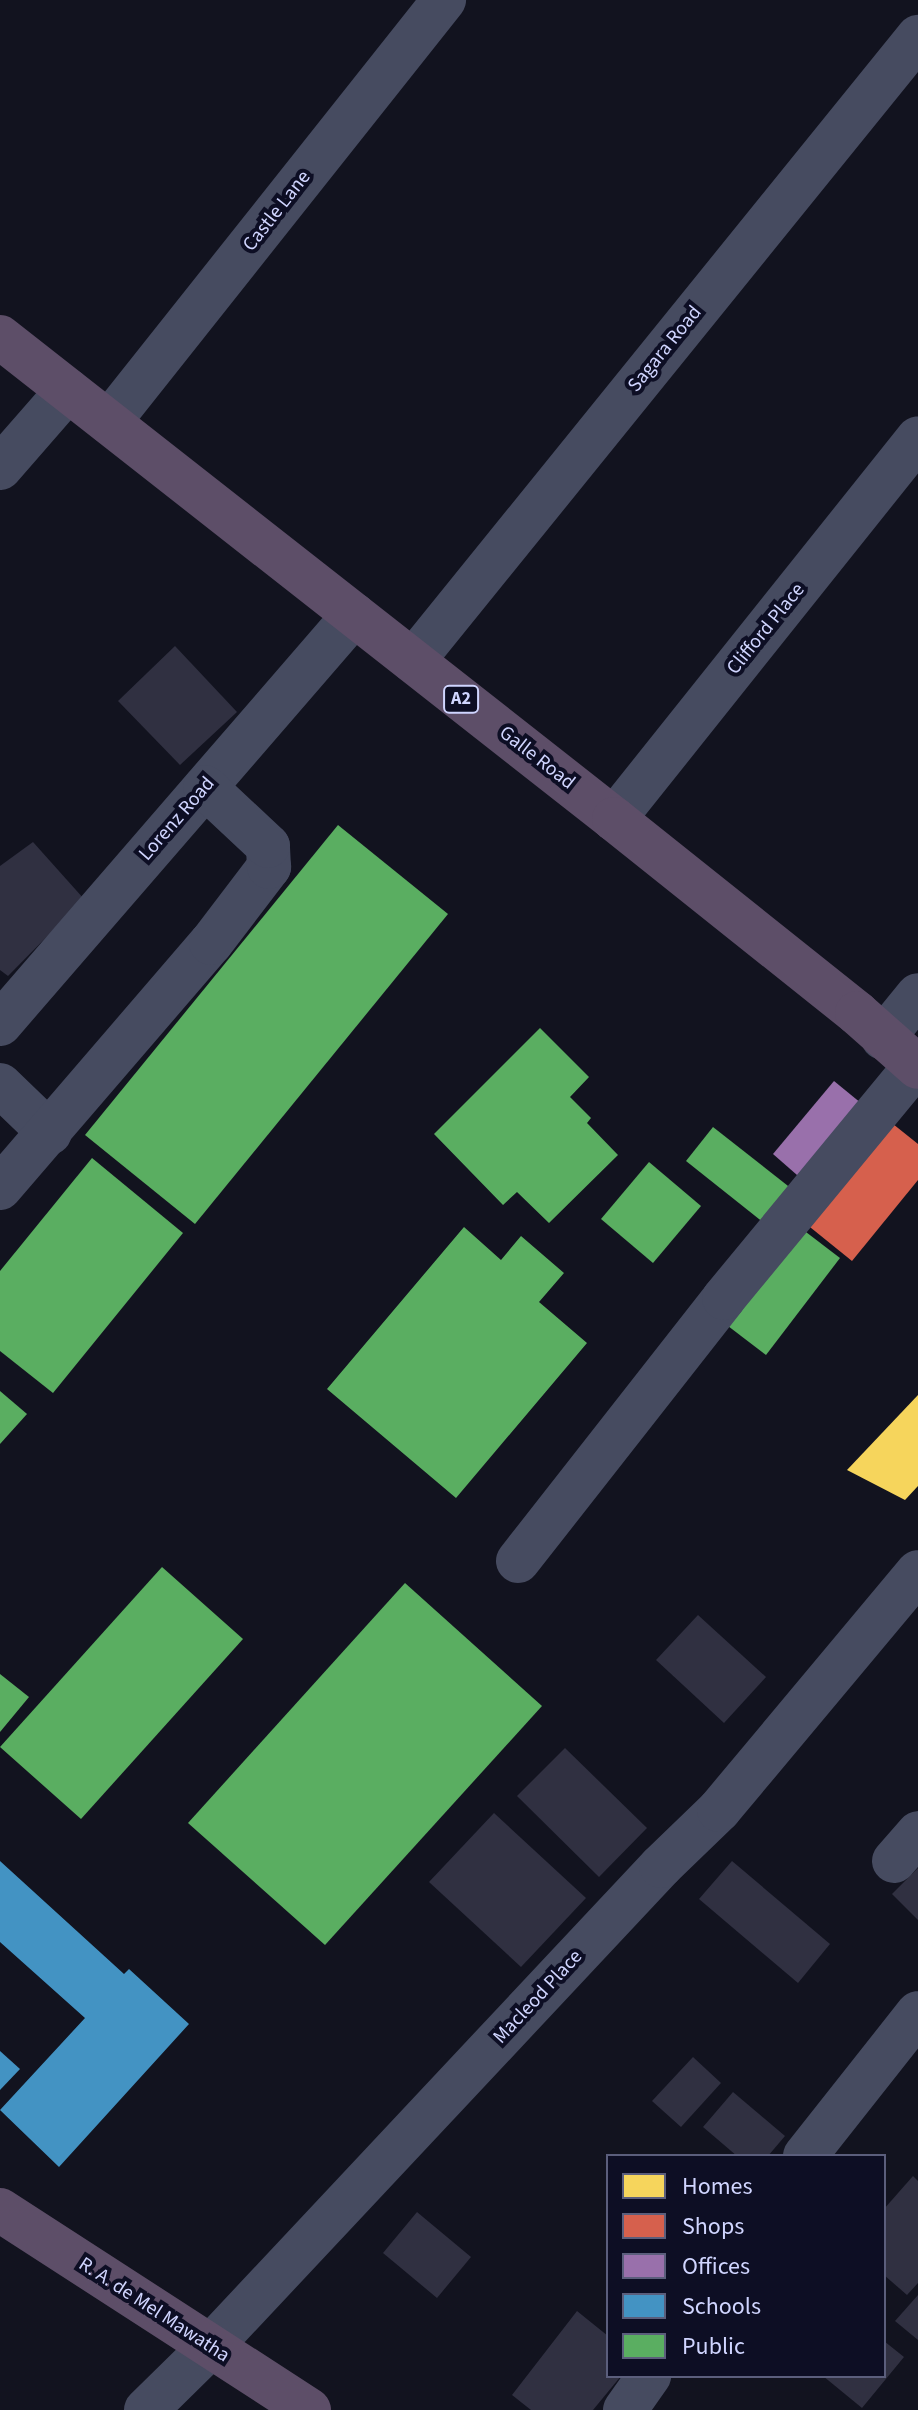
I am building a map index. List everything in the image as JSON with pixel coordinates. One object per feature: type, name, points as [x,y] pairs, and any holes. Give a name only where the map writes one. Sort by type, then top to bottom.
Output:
[{"type":"highway","name":"Galle Road","points":[[0,337],[614,819],[917,1066]]},
{"type":"highway","name":"R. A. de Mel Mawatha","points":[[0,2210],[309,2410]]},
{"type":"street","name":"Castle Lane","points":[[109,422],[444,0]]},
{"type":"street","name":"Sagara Road","points":[[413,661],[918,37]]},
{"type":"street","points":[[0,468],[68,390]]},
{"type":"street","name":"Clifford Place","points":[[614,819],[918,438]]},
{"type":"street","name":"Lorenz Road","points":[[0,1024],[354,615]]},
{"type":"street","points":[[0,1188],[211,943],[269,867],[268,846],[205,787]]},
{"type":"street","points":[[883,1038],[918,995]]},
{"type":"street","points":[[518,1561],[724,1298],[917,1066]]},
{"type":"street","points":[[0,1085],[50,1133]]},
{"type":"street","name":"Macleod Place","points":[[146,2410],[210,2347],[650,1878],[719,1810],[918,1572]]},
{"type":"street","points":[[807,2154],[918,2013]]},
{"type":"street","points":[[625,2410],[648,2378]]},
{"type":"building: Homes","points":[[918,1395],[918,1486],[905,1500],[847,1470]]},
{"type":"building: Shops","points":[[883,1116],[918,1144],[918,1180],[852,1261],[800,1219]]},
{"type":"building: Offices","points":[[834,1081],[867,1108],[805,1182],[773,1154]]},
{"type":"building: Schools","points":[[0,1861],[124,1974],[129,1969],[189,2024],[59,2167],[0,2110],[85,2018],[0,1942]]},
{"type":"building: Schools","points":[[0,2051],[20,2069],[0,2090]]},
{"type":"building: Public","points":[[338,825],[448,914],[195,1224],[85,1135]]},
{"type":"building: Public","points":[[540,1028],[589,1077],[570,1097],[591,1118],[587,1123],[618,1155],[549,1223],[517,1192],[503,1205],[434,1134]]},
{"type":"building: Public","points":[[713,1127],[797,1193],[769,1227],[686,1161]]},
{"type":"building: Public","points":[[92,1158],[183,1233],[53,1393],[0,1351],[0,1271]]},
{"type":"building: Public","points":[[649,1162],[701,1206],[653,1263],[601,1219]]},
{"type":"building: Public","points":[[464,1227],[501,1260],[521,1236],[564,1273],[539,1302],[587,1343],[456,1498],[327,1389]]},
{"type":"building: Public","points":[[802,1229],[840,1258],[766,1355],[728,1326]]},
{"type":"building: Public","points":[[0,1391],[27,1414],[0,1444]]},
{"type":"building: Public","points":[[162,1567],[243,1639],[81,1819],[0,1747]]},
{"type":"building: Public","points":[[405,1583],[542,1706],[325,1945],[188,1823]]},
{"type":"building: Public","points":[[0,1674],[29,1697],[0,1732]]},
{"type":"building: Other","points":[[175,646],[237,712],[180,765],[118,701]]},
{"type":"building: Other","points":[[33,842],[84,899],[8,976],[0,970],[0,866]]},
{"type":"building: Other","points":[[698,1615],[766,1677],[724,1723],[656,1660]]},
{"type":"building: Other","points":[[565,1748],[647,1828],[599,1877],[517,1796]]},
{"type":"building: Other","points":[[494,1813],[586,1898],[521,1967],[429,1882]]},
{"type":"building: Other","points":[[732,1861],[830,1944],[798,1983],[699,1899]]},
{"type":"building: Other","points":[[918,1868],[918,1920],[892,1894]]},
{"type":"building: Other","points":[[693,2057],[721,2083],[681,2127],[652,2101]]},
{"type":"building: Other","points":[[733,2092],[785,2136],[770,2154],[735,2154],[703,2127]]},
{"type":"building: Other","points":[[913,2176],[918,2181],[918,2283],[907,2295],[886,2277],[886,2207]]},
{"type":"building: Other","points":[[417,2212],[471,2257],[437,2298],[383,2253]]},
{"type":"building: Other","points":[[918,2295],[918,2340],[895,2321]]},
{"type":"building: Other","points":[[577,2311],[606,2334],[606,2378],[619,2378],[593,2410],[531,2410],[512,2395]]},
{"type":"building: Other","points":[[886,2343],[904,2357],[862,2408],[825,2378],[886,2378]]}]
